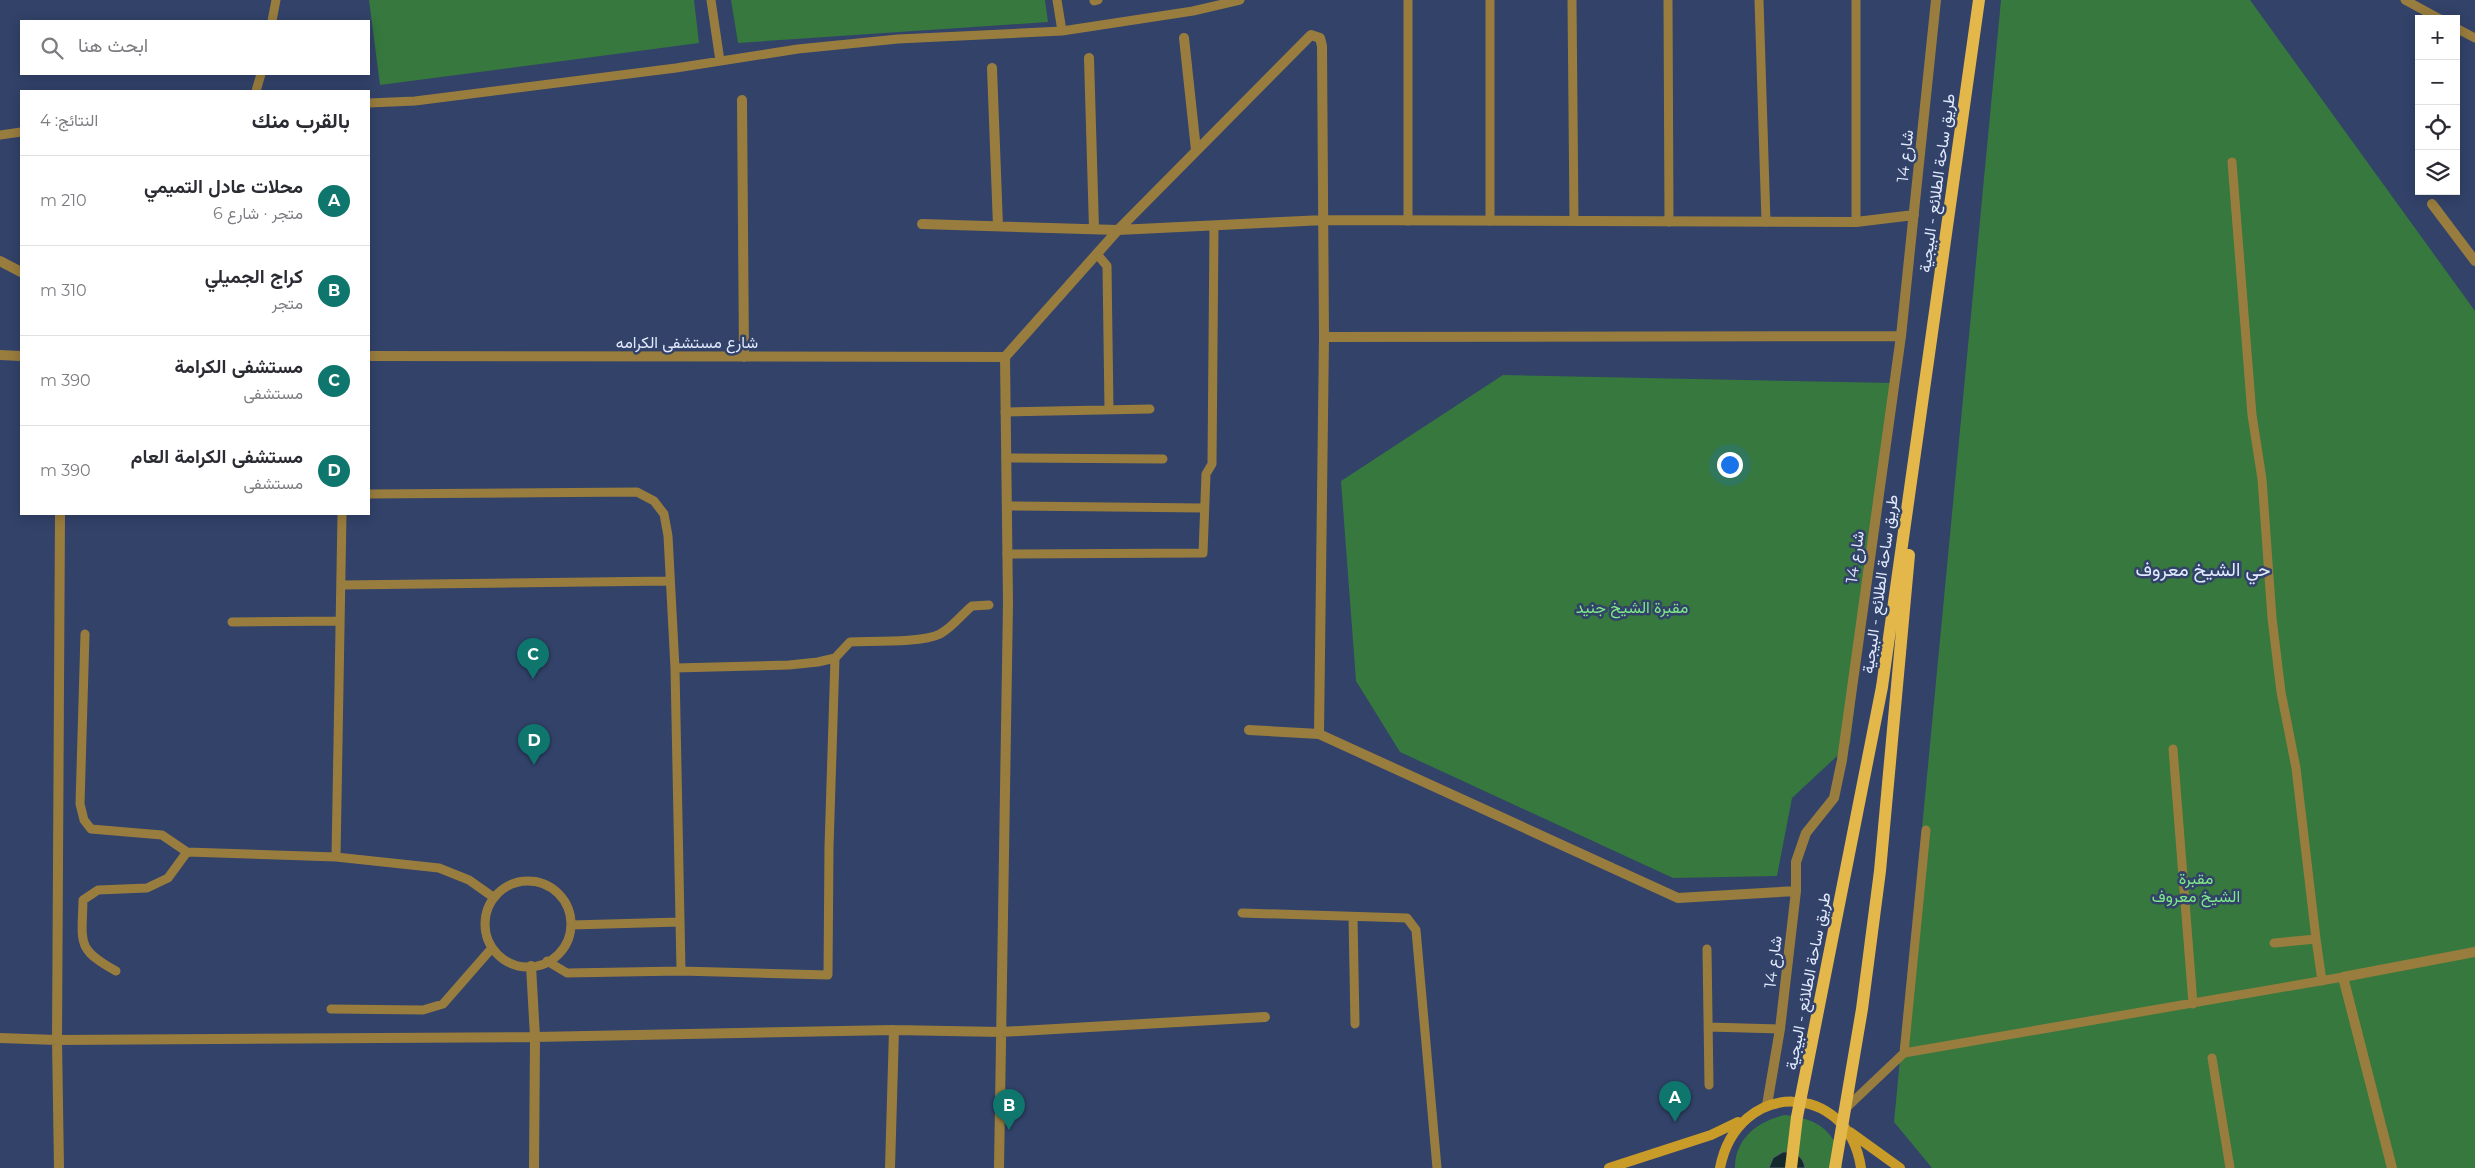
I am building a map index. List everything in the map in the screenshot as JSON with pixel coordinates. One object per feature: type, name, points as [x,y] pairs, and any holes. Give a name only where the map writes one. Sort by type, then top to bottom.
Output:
[{"type":"main road","name":"طريق ساحة الطلائع - البيجية","points":[[1791,1168],[1797,1117],[1882,687],[1979,0]]},
{"type":"main road","name":"طريق ساحة الطلائع - البيجية","points":[[1835,1168],[1862,1009],[1877,899],[1913,511],[1929,367],[1979,0]]},
{"type":"street","name":"شارع 14","points":[[1767,1105],[1780,1029],[1796,891],[1796,862],[1806,833],[1834,798],[1842,760],[1901,336],[1936,0]]},
{"type":"street","points":[[999,1168],[1007,554],[1005,357],[1118,230],[1311,35],[1320,38],[1322,46],[1324,220],[1319,734]]},
{"type":"street","points":[[1184,38],[1196,150]]},
{"type":"street","points":[[1089,58],[1094,229]]},
{"type":"street","points":[[992,68],[998,226]]},
{"type":"street","points":[[742,100],[744,357]]},
{"type":"street","points":[[2432,204],[2475,261]]},
{"type":"street","points":[[922,224],[1118,230],[1324,220],[1856,222],[1914,215]]},
{"type":"street","points":[[0,261],[20,271]]},
{"type":"street","points":[[1324,337],[1901,336]]},
{"type":"street","points":[[0,355],[20,356]]},
{"type":"street","name":"شارع مستشفى الكرامه","points":[[370,356],[1005,357]]},
{"type":"street","points":[[59,1168],[57,1040],[60,515]]},
{"type":"street","points":[[1249,730],[1319,734],[1678,898],[1796,891]]},
{"type":"street","points":[[2392,1168],[2343,977],[2475,952]]},
{"type":"street","points":[[531,966],[535,1037],[534,1168]]},
{"type":"street","points":[[0,1038],[57,1040],[535,1037],[894,1030],[1001,1032],[1265,1017]]},
{"type":"street","points":[[890,1168],[894,1030]]},
{"type":"street","points":[[1609,1168],[1711,1135],[1767,1105],[1791,1101],[1815,1105],[1836,1117],[1852,1136],[1859,1152],[1861,1168]]},
{"type":"street","points":[[1720,1168],[1723,1150],[1731,1133],[1744,1119]]},
{"type":"street","points":[[1846,1129],[1900,1168]]},
{"type":"lane","points":[[272,20],[276,0]]},
{"type":"lane","points":[[711,0],[720,61]]},
{"type":"lane","points":[[1057,0],[1062,31]]},
{"type":"lane","points":[[370,103],[425,100],[798,49],[898,39],[1062,31],[1193,11],[1240,0]]},
{"type":"lane","points":[[1408,0],[1408,221]]},
{"type":"lane","points":[[1490,0],[1490,221]]},
{"type":"lane","points":[[1572,0],[1574,222]]},
{"type":"lane","points":[[1668,0],[1669,222]]},
{"type":"lane","points":[[1759,0],[1766,222]]},
{"type":"lane","points":[[1856,0],[1856,222]]},
{"type":"lane","points":[[2405,0],[2433,15]]},
{"type":"lane","points":[[2460,30],[2475,38]]},
{"type":"lane","points":[[256,90],[261,75]]},
{"type":"lane","points":[[0,135],[20,132]]},
{"type":"lane","points":[[2232,162],[2252,415],[2262,479],[2272,618],[2281,692],[2296,768],[2322,981]]},
{"type":"lane","points":[[1007,554],[1203,553],[1206,474],[1212,464],[1214,226]]},
{"type":"lane","points":[[1097,254],[1107,266],[1109,410]]},
{"type":"lane","points":[[1005,412],[1150,409]]},
{"type":"lane","points":[[1006,458],[1162,459]]},
{"type":"lane","points":[[370,494],[638,492],[654,501],[664,514],[675,668],[681,971]]},
{"type":"lane","points":[[1006,506],[1204,508]]},
{"type":"lane","points":[[336,858],[342,515]]},
{"type":"lane","points":[[341,586],[670,581]]},
{"type":"lane","points":[[675,668],[789,665],[835,658],[850,642],[919,639],[938,635],[956,622],[972,606],[989,605]]},
{"type":"lane","points":[[232,622],[340,621]]},
{"type":"lane","points":[[85,634],[80,804],[84,820],[91,829],[162,834],[187,852],[336,858],[439,868],[469,880],[493,897]]},
{"type":"lane","points":[[547,962],[567,973],[681,971],[828,975],[828,847],[835,658]]},
{"type":"lane","points":[[2173,748],[2193,1004]]},
{"type":"lane","points":[[1904,1053],[1926,830]]},
{"type":"lane","points":[[116,971],[93,958],[82,943],[83,900],[98,890],[148,888],[168,878],[187,852]]},
{"type":"lane","points":[[525,880],[543,882],[558,892],[568,907],[571,925],[567,942],[556,957],[540,966],[522,967],[505,961],[492,948],[485,932],[486,913],[493,897],[507,885],[525,880]]},
{"type":"lane","points":[[1242,913],[1407,918],[1416,930],[1437,1168]]},
{"type":"lane","points":[[1352,917],[1355,1024]]},
{"type":"lane","points":[[571,925],[680,922]]},
{"type":"lane","points":[[2274,943],[2316,939]]},
{"type":"lane","points":[[331,1009],[423,1010],[443,1004],[492,948]]},
{"type":"lane","points":[[1707,949],[1709,1085]]},
{"type":"lane","points":[[1836,1117],[1904,1053],[2343,977]]},
{"type":"lane","points":[[1708,1027],[1780,1029]]},
{"type":"lane","points":[[2212,1058],[2230,1168]]},
{"type":"green space","points":[[369,0],[694,0],[699,43],[380,85]]},
{"type":"green space","points":[[731,0],[1045,0],[1048,22],[738,43]]},
{"type":"green space","name":"مقبرة الشيخ معروف","points":[[2001,0],[2250,0],[2475,311],[2475,1168],[1932,1168],[1894,1122]]},
{"type":"green space","name":"مقبرة الشيخ جنيد","points":[[1503,375],[1892,383],[1850,744],[1792,798],[1777,876],[1673,878],[1400,752],[1356,681],[1341,481]]},
{"type":"green space","points":[[1785,1115],[1807,1120],[1825,1130],[1836,1145],[1842,1168],[1735,1168],[1739,1148],[1750,1132],[1757,1126]]},
{"type":"shaded area","points":[[1783,1152],[1791,1152],[1798,1155],[1805,1168],[1769,1168],[1773,1158]]},
{"type":"place","name":"مستشفى الكرامة","points":[[533,679]]},
{"type":"place","name":"مستشفى الكرامة العام","points":[[534,765]]},
{"type":"place","name":"محلات عادل التميمي","points":[[1675,1122]]},
{"type":"place","name":"كراج الجميلي","points":[[1009,1130]]},
{"type":"district","name":"حي الشيخ معروف","points":[[2203,569]]}]
